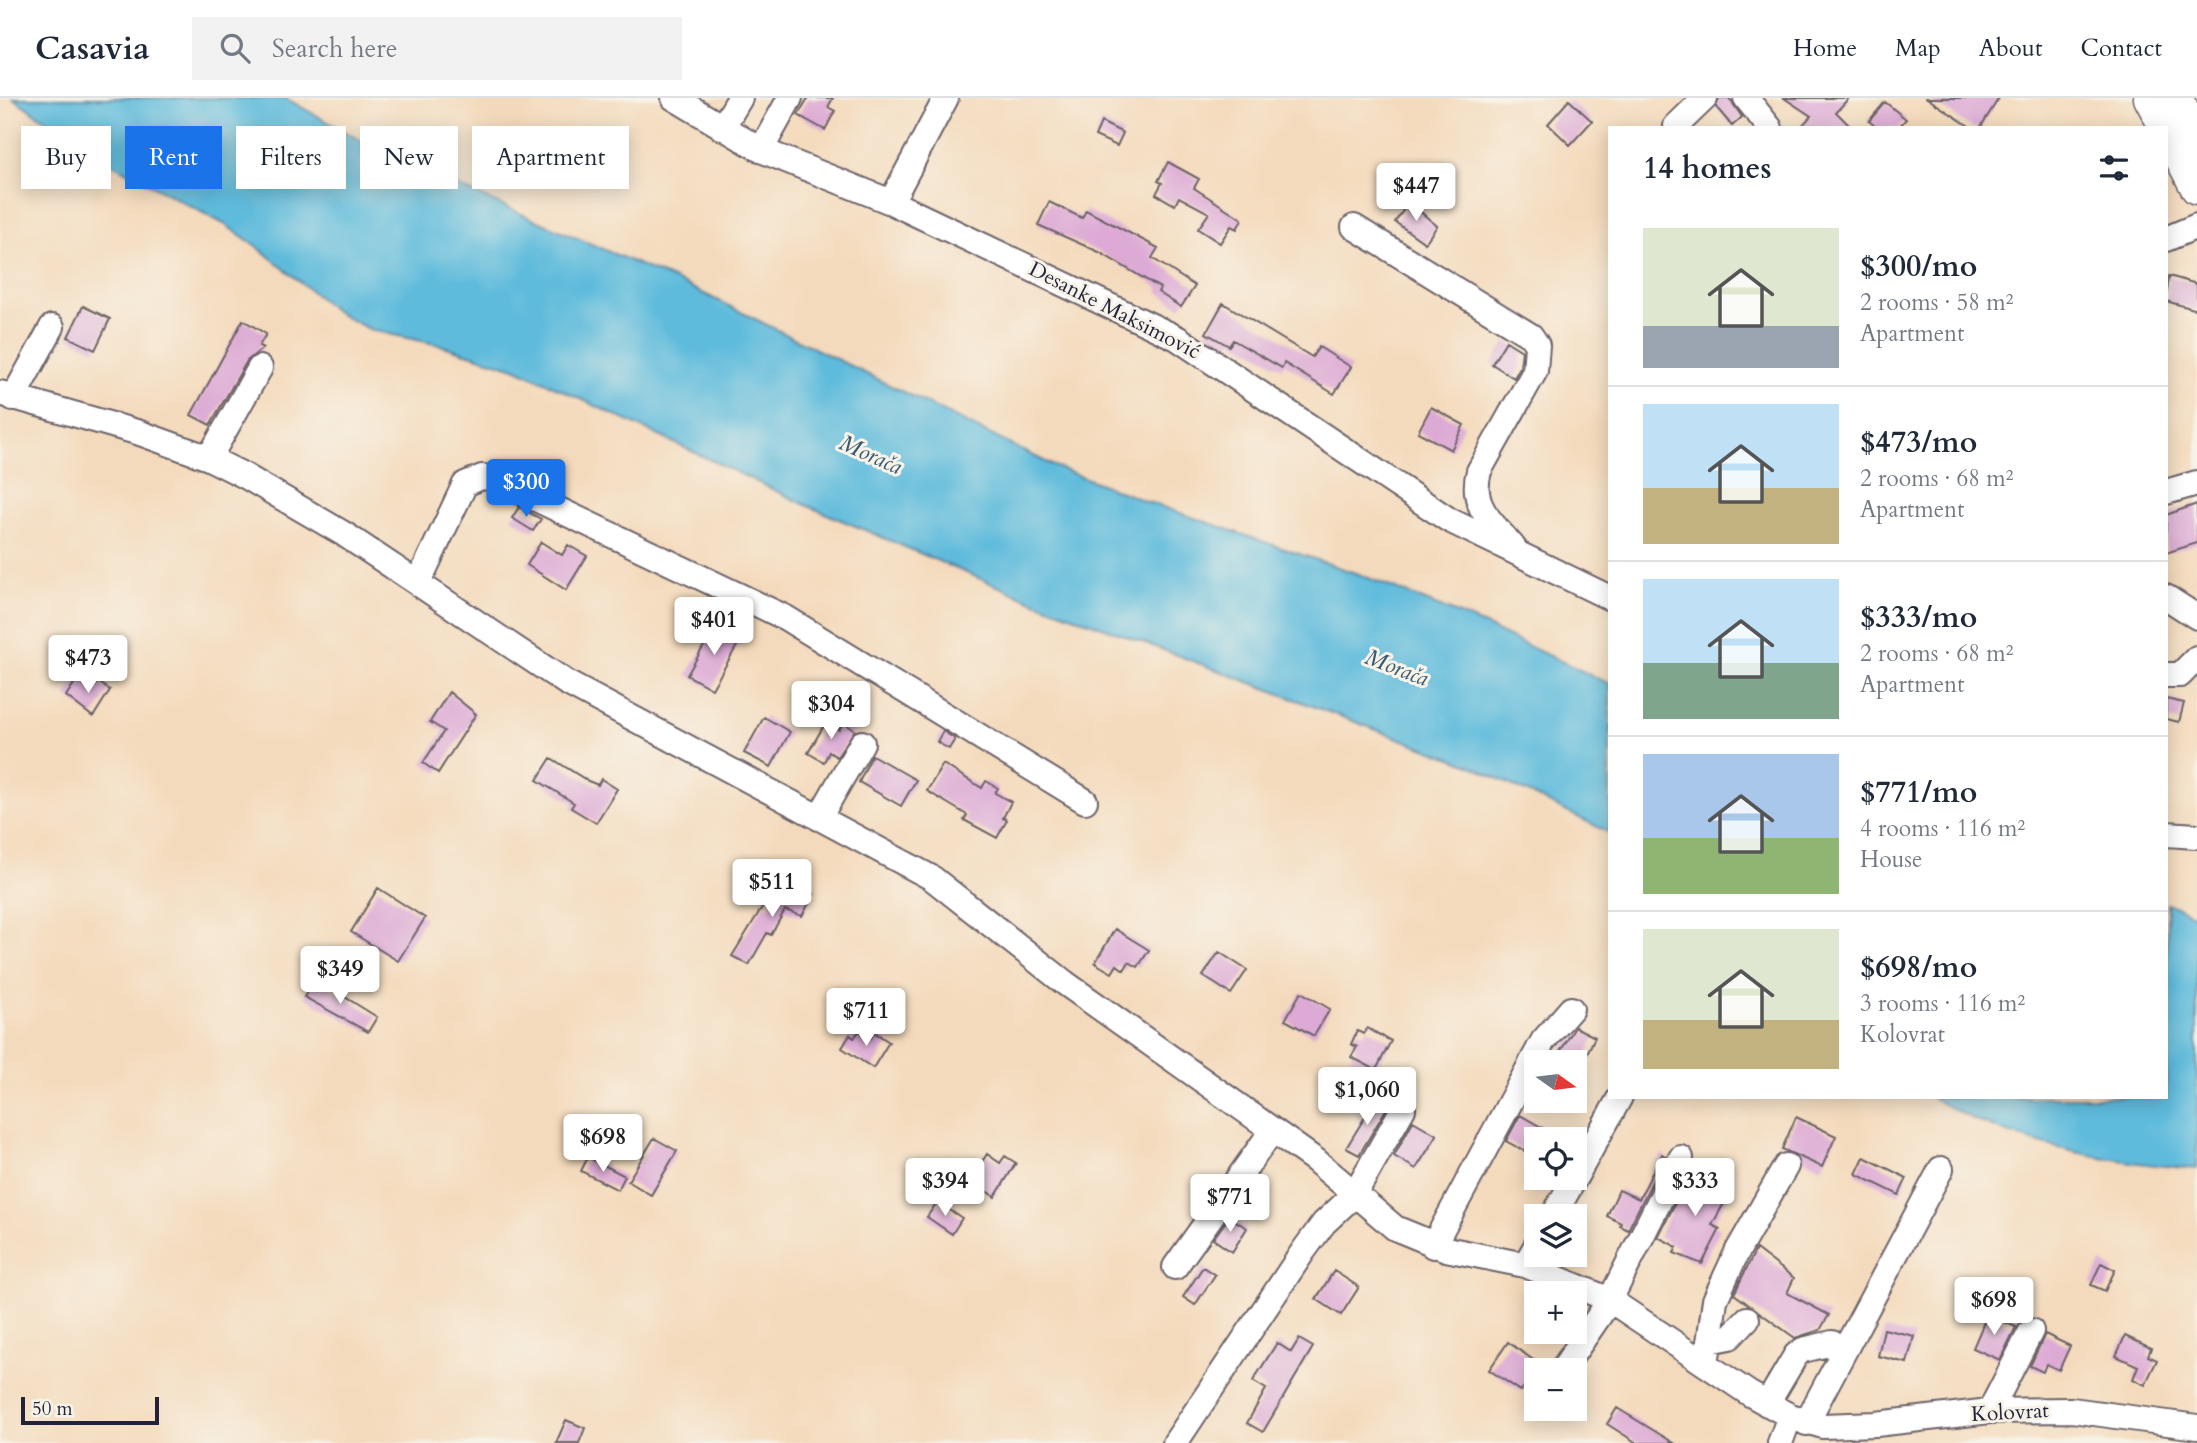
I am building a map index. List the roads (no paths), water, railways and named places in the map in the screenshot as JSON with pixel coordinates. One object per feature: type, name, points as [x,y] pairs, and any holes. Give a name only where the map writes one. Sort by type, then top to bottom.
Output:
[{"type":"main road","points":[[2150,98],[2164,126]]},
{"type":"main road","points":[[2176,98],[2182,148],[2197,188]]},
{"type":"main road","points":[[2168,131],[2182,148]]},
{"type":"street","name":"Desanke Maksimović","points":[[674,98],[761,150],[891,202],[1177,338],[1419,502],[1449,520],[1608,597]]},
{"type":"street","points":[[722,128],[740,98]]},
{"type":"street","points":[[761,150],[790,98]]},
{"type":"street","points":[[891,202],[946,98]]},
{"type":"street","points":[[1676,126],[1705,98]]},
{"type":"street","points":[[1746,98],[1768,126]]},
{"type":"street","points":[[2138,98],[2153,126]]},
{"type":"street","points":[[2168,238],[2197,226]]},
{"type":"street","points":[[1353,227],[1531,336],[1537,345],[1535,371],[1479,471],[1475,486],[1476,500],[1519,555]]},
{"type":"street","points":[[52,327],[6,396],[140,433],[209,458],[344,534],[567,682],[932,878],[1065,983],[1315,1160],[1395,1228],[1433,1246],[1524,1255]]},
{"type":"street","points":[[209,458],[260,368]]},
{"type":"street","points":[[418,583],[466,484],[482,477],[492,478],[786,618],[1085,802]]},
{"type":"street","points":[[2168,491],[2197,483]]},
{"type":"street","points":[[2168,598],[2197,617]]},
{"type":"street","points":[[2168,675],[2186,671],[2197,657]]},
{"type":"street","points":[[819,818],[862,743]]},
{"type":"street","points":[[2168,834],[2197,836]]},
{"type":"street","points":[[1433,1246],[1543,1041],[1571,1009]]},
{"type":"street","points":[[1587,1156],[1619,1099]]},
{"type":"street","points":[[1175,1443],[1304,1250],[1324,1223],[1354,1195],[1403,1109]]},
{"type":"street","points":[[1175,1267],[1272,1131]]},
{"type":"street","points":[[1570,1358],[1610,1300],[1681,1158]]},
{"type":"street","points":[[1707,1352],[1715,1300],[1737,1252],[1786,1166]]},
{"type":"street","points":[[1780,1443],[1813,1427],[1941,1170]]},
{"type":"street","points":[[1551,1267],[1707,1352],[1767,1404],[1813,1427]]},
{"type":"street","points":[[1707,1352],[1730,1337],[1747,1319]]},
{"type":"street","points":[[1990,1411],[2031,1331]]},
{"type":"street","points":[[1767,1404],[1796,1355],[1803,1350],[1832,1343]]},
{"type":"street","name":"Kolovrat","points":[[1813,1427],[1876,1424],[1990,1411],[2081,1410],[2197,1427]]},
{"type":"water","name":"Morača","points":[[13,98],[285,98],[335,126],[236,126],[236,189],[346,189],[346,132],[360,140],[360,189],[458,189],[458,186],[686,285],[1054,466],[1145,501],[1361,575],[1470,619],[1608,683],[1608,832],[1470,765],[1033,601],[808,506],[515,368],[440,345],[371,330],[339,314],[255,245],[224,224],[159,189],[222,189],[222,126],[125,126],[125,171],[111,163],[111,126],[54,126]]},
{"type":"water","points":[[2168,903],[2197,916],[2197,1169],[2094,1156],[2026,1139],[1962,1114],[1935,1099],[2168,1099]]}]
